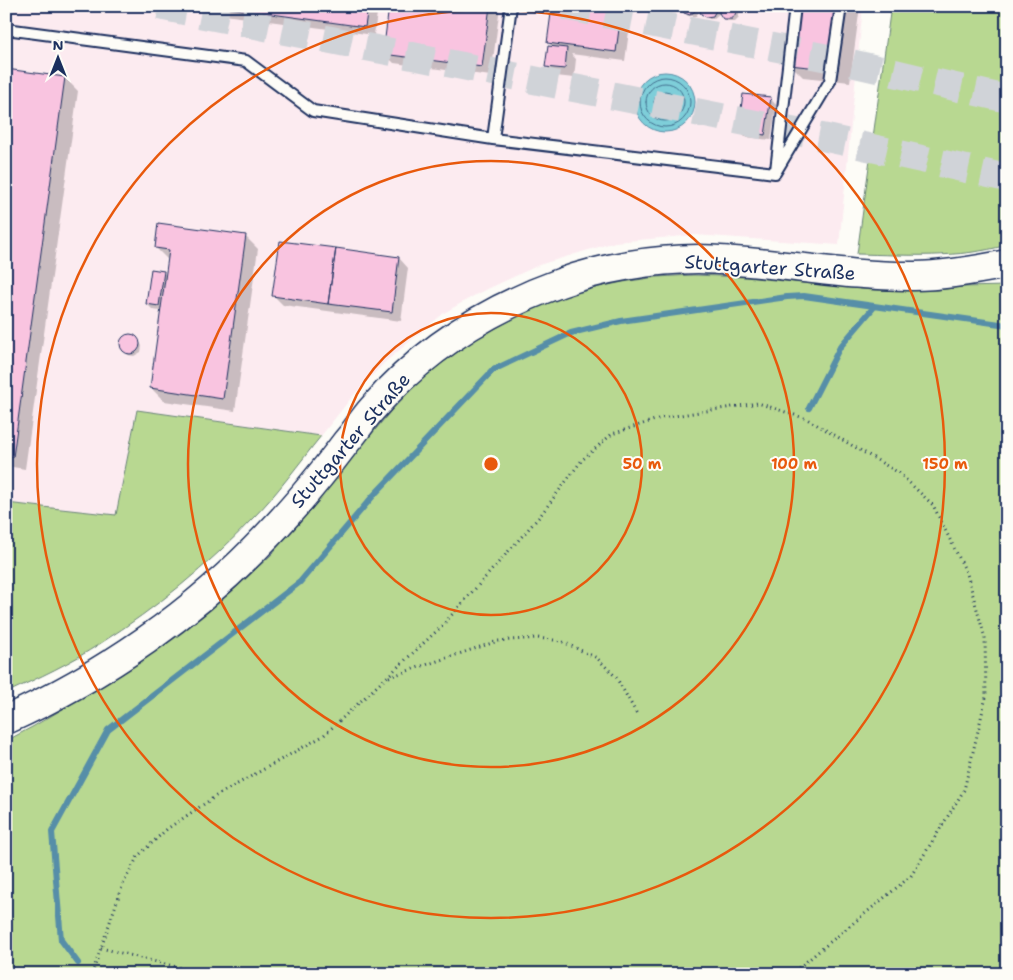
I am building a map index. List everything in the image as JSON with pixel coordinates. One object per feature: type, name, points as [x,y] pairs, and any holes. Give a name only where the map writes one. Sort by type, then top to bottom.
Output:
[{"type":"main road","name":"Stuttgarter Straße","points":[[6,720],[76,684],[149,638],[212,590],[268,536],[312,486],[372,409],[413,367],[463,329],[508,304],[562,282],[615,268],[656,262],[696,259],[915,276],[958,272],[1007,264]]},
{"type":"lane","points":[[493,139],[511,6]]},
{"type":"lane","points":[[775,173],[795,6]]},
{"type":"lane","points":[[775,173],[830,81],[841,6]]},
{"type":"lane","points":[[6,29],[246,61],[313,111],[493,139],[775,173]]},
{"type":"path","points":[[92,974],[123,884],[138,856],[166,829],[216,796],[323,736],[440,628],[540,516],[582,460],[612,434],[661,418],[758,403],[807,419],[899,473],[933,505],[967,574],[985,638],[986,698],[964,790],[911,876],[791,974]]},
{"type":"path","points":[[386,678],[498,641],[538,638],[561,641],[597,658],[616,677],[638,716]]},
{"type":"path","points":[[101,948],[205,974]]},
{"type":"shaded area","points":[[6,6],[863,6],[839,245],[695,235],[615,242],[539,265],[477,294],[444,313],[384,363],[351,398],[321,436],[137,410],[116,515],[6,503]]},
{"type":"green space","points":[[891,6],[1007,6],[1007,245],[951,254],[857,254]]},
{"type":"green space","points":[[694,275],[745,277],[873,290],[939,290],[960,287],[1007,286],[1007,974],[6,974],[6,741],[122,674],[169,641],[230,593],[271,555],[390,412],[422,378],[471,342],[520,315],[571,293],[657,277]]},
{"type":"green space","points":[[137,410],[321,436],[280,488],[236,536],[181,585],[121,630],[90,650],[6,693],[6,503],[116,515]]},
{"type":"water","points":[[659,72],[671,72],[682,77],[690,85],[695,96],[693,114],[682,127],[671,132],[659,132],[648,127],[640,119],[635,108],[635,96],[640,85],[648,77]]},
{"type":"building","points":[[214,6],[368,6],[365,27]]},
{"type":"building","points":[[389,6],[490,6],[482,67],[383,54]]},
{"type":"building","points":[[552,6],[621,13],[616,52],[547,43]]},
{"type":"building","points":[[660,6],[677,6],[670,11],[663,10]]},
{"type":"building","points":[[679,6],[697,6],[690,15],[684,13]]},
{"type":"building","points":[[699,6],[717,6],[717,8],[713,16],[706,17],[701,14]]},
{"type":"building","points":[[720,6],[736,6],[736,13],[732,19],[723,19],[719,13]]},
{"type":"building","points":[[796,6],[846,6],[838,70],[789,65]]},
{"type":"building","points":[[548,46],[567,48],[565,69],[545,67]]},
{"type":"building","points":[[6,69],[65,77],[13,457],[6,456]]},
{"type":"building","points":[[743,94],[771,97],[765,135],[738,131]]},
{"type":"building","points":[[158,223],[246,235],[223,399],[150,388],[169,250],[155,248]]},
{"type":"building","points":[[280,241],[336,248],[328,304],[272,296]]},
{"type":"building","points":[[336,248],[399,257],[392,312],[328,304]]},
{"type":"building","points":[[151,269],[164,271],[159,306],[146,304]]},
{"type":"building","points":[[126,334],[134,334],[140,340],[140,348],[134,354],[126,354],[120,348],[120,340]]},
{"type":"waterway","points":[[78,963],[61,940],[52,832],[108,730],[300,582],[373,496],[493,370],[571,333],[621,321],[787,297],[804,296],[1007,325]]},
{"type":"waterway","points":[[809,408],[840,347],[874,307]]},
{"type":"tunnel","points":[[159,6],[827,138],[1007,178]]},
{"type":"tunnel","points":[[564,6],[838,60],[1007,99]]}]
